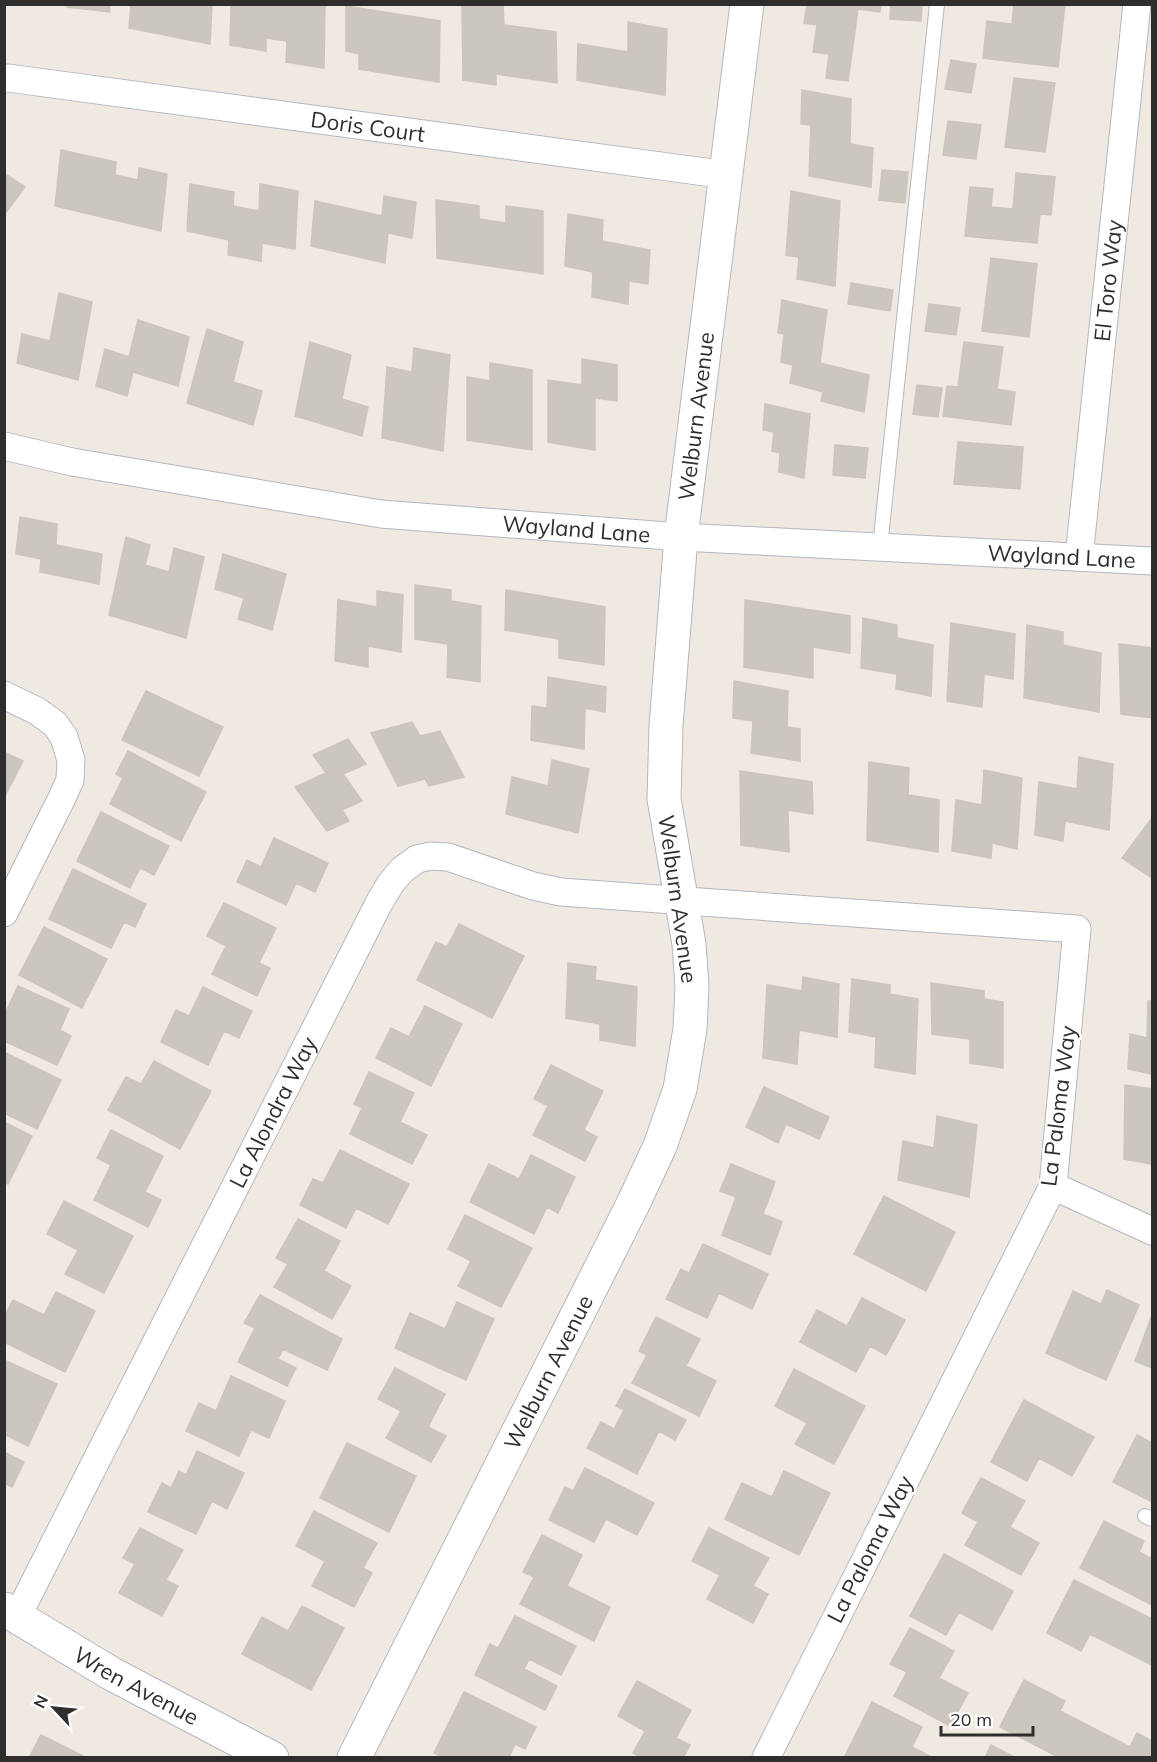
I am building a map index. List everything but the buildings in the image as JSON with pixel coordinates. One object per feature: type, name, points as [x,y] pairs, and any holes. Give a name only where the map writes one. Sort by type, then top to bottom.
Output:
[{"type":"main road","name":"Welburn Avenue","points":[[354,1758],[633,1204],[660,1146],[680,1089],[690,1029],[692,986],[683,902],[675,870],[664,799],[666,726],[681,537],[747,4]]},
{"type":"main road","name":"Wren Avenue","points":[[11,1613],[112,1674],[272,1758]]},
{"type":"street","name":"El Toro Way","points":[[1079,557],[1137,4]]},
{"type":"street","name":"Doris Court","points":[[9,78],[727,175]]},
{"type":"street","name":"Wayland Lane","points":[[4,446],[72,462],[381,514],[681,537],[1152,561]]},
{"type":"street","points":[[4,694],[37,711],[55,724],[64,737],[71,760],[70,780],[4,913]]},
{"type":"street","name":"La Alondra Way","points":[[11,1613],[379,903],[402,870],[417,859],[431,856],[448,857],[533,886],[561,892],[683,902]]},
{"type":"street","name":"La Paloma Way","points":[[683,902],[1077,929],[1053,1186],[766,1758]]},
{"type":"street","points":[[1053,1186],[1152,1231]]},
{"type":"lane","points":[[880,547],[937,4]]}]
